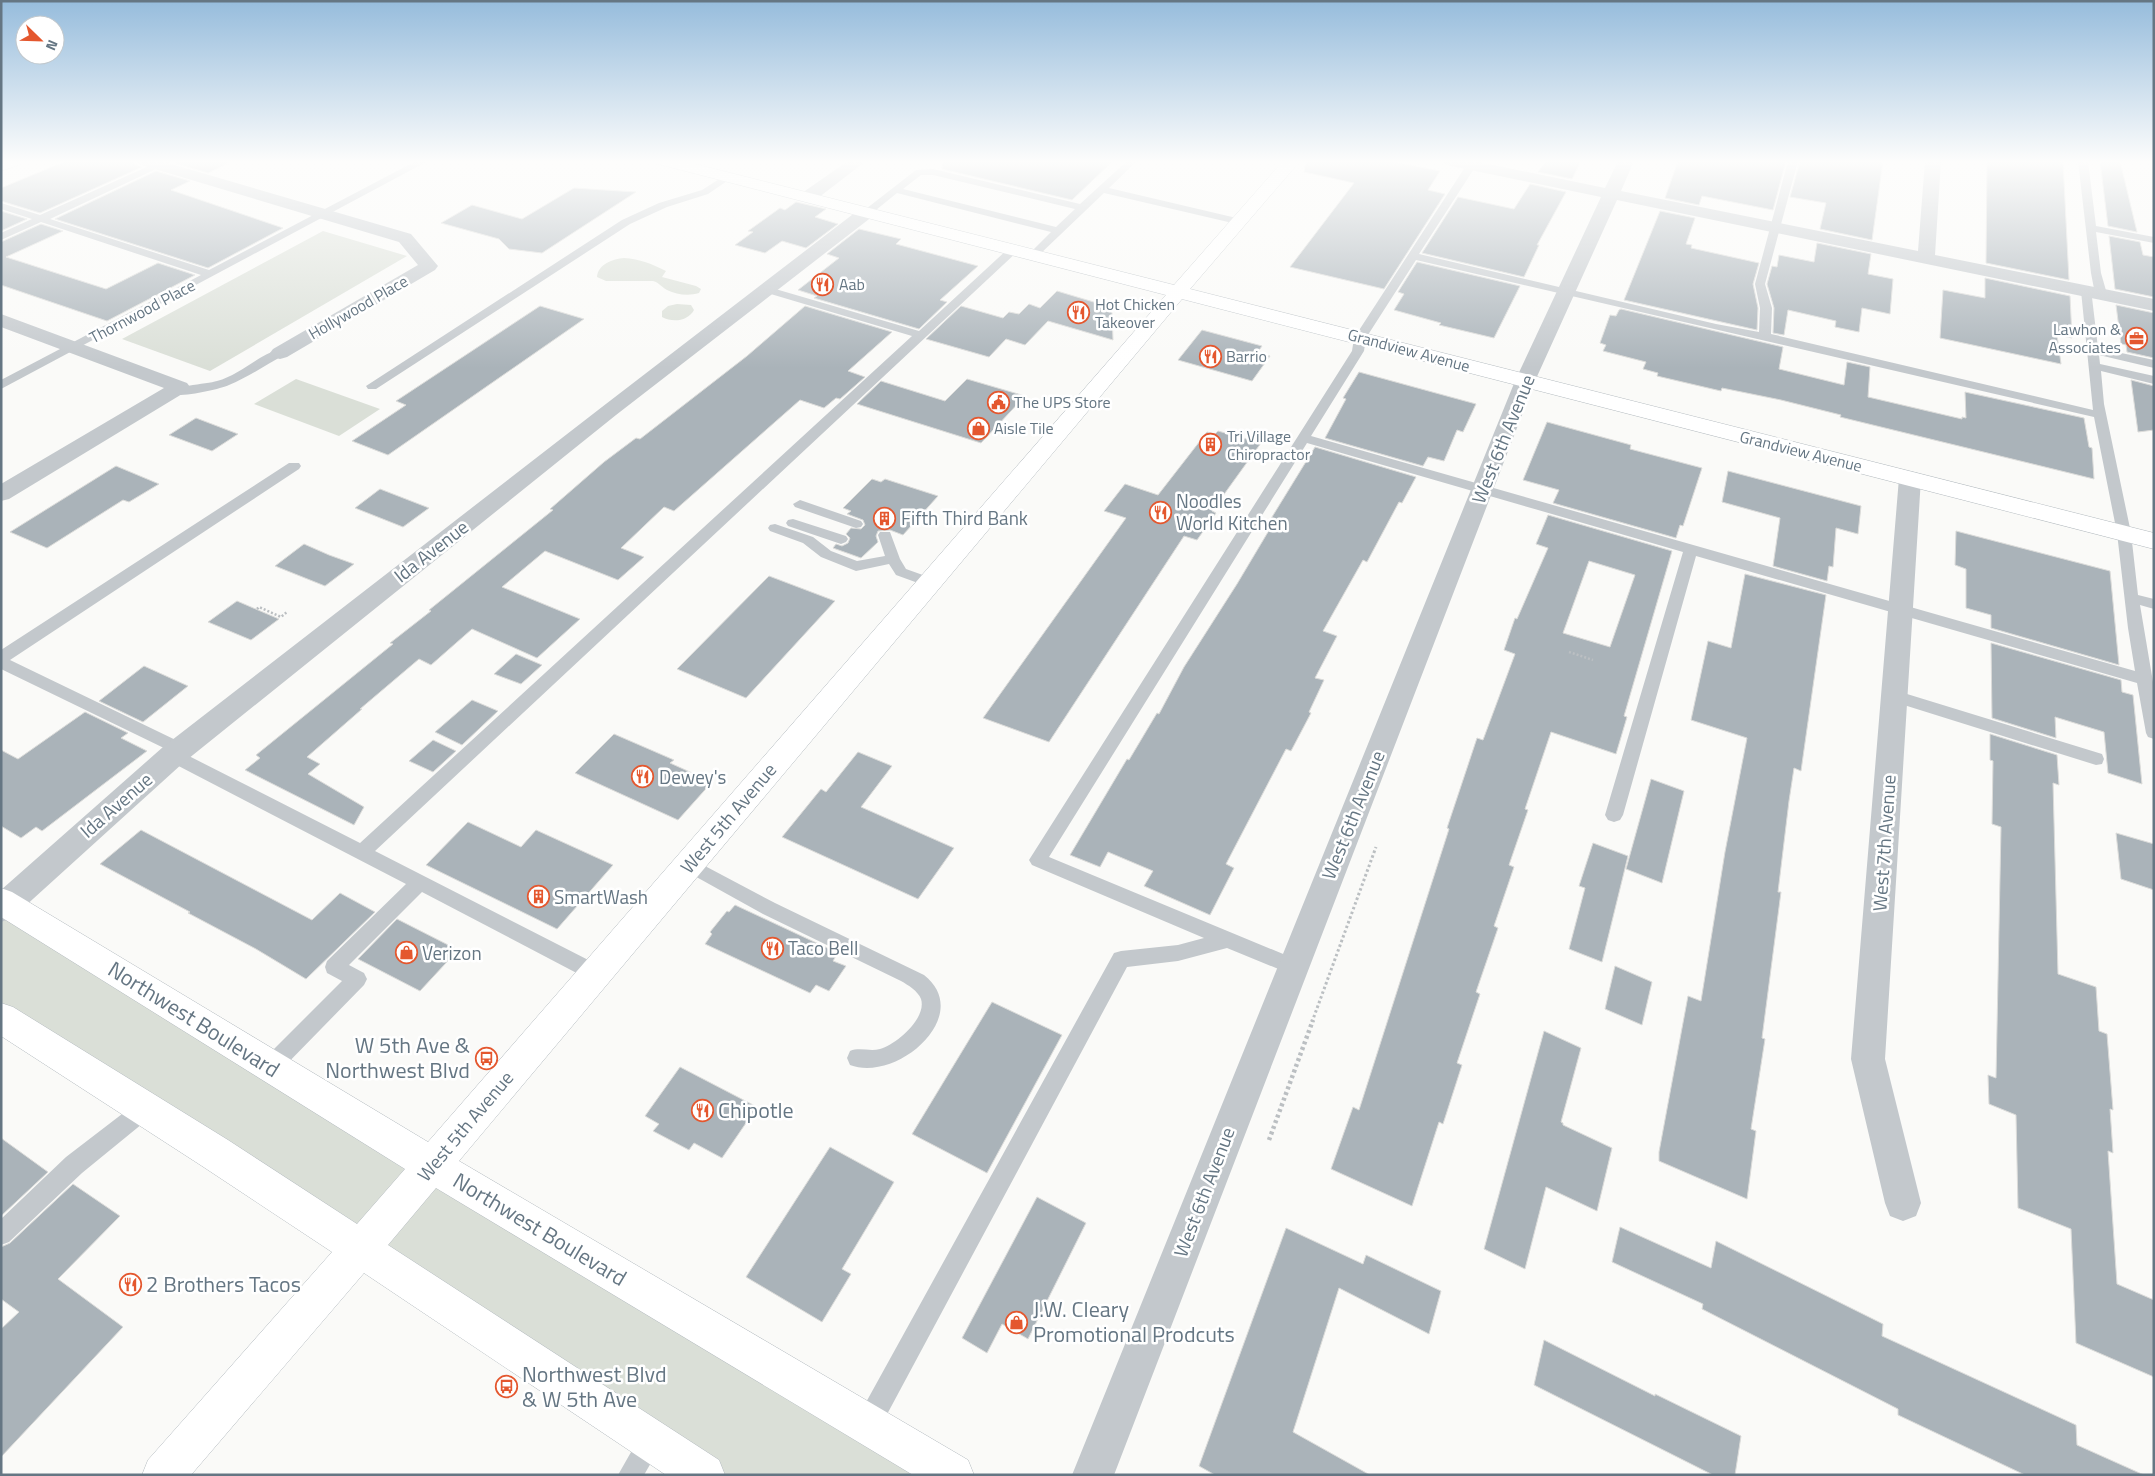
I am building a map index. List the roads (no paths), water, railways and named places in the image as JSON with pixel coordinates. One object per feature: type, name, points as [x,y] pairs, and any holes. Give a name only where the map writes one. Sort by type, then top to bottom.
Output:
[{"type":"main road","name":"Grandview Avenue","points":[[939,230],[2154,541]]},
{"type":"main road","name":"West 5th Avenue","points":[[163,1475],[432,1165],[1178,292],[1234,230]]},
{"type":"main road","name":"Northwest Boulevard","points":[[3,904],[432,1165],[953,1475]]},
{"type":"main road","points":[[1,1018],[146,1108],[704,1475]]},
{"type":"street","name":"Hollywood Place","points":[[280,353],[428,266],[405,238],[378,230]]},
{"type":"street","name":"Ida Avenue","points":[[3,904],[176,752],[609,411],[845,230]]},
{"type":"street","name":"West 6th Avenue","points":[[1093,1475],[1525,381],[1594,230]]},
{"type":"street","points":[[1789,230],[2154,304]]},
{"type":"street","points":[[1926,258],[1928,230]]},
{"type":"street","points":[[1,320],[73,347],[176,390]]},
{"type":"street","points":[[1,494],[176,390]]},
{"type":"street","name":"West 7th Avenue","points":[[1903,1203],[1868,1059],[1910,478]]},
{"type":"lane","points":[[1,237],[16,230]]},
{"type":"lane","points":[[74,230],[210,274]]},
{"type":"lane","name":"Thornwood Place","points":[[1,385],[294,230]]},
{"type":"lane","points":[[372,386],[614,230]]},
{"type":"lane","points":[[1054,230],[1058,231]]},
{"type":"lane","points":[[1293,967],[1038,860],[1358,351],[1360,338],[1429,230]]},
{"type":"lane","points":[[1765,336],[1766,308],[1760,284],[1774,230]]},
{"type":"lane","points":[[2090,230],[2096,273],[2093,350],[2100,415],[2124,533],[2132,598],[2154,733]]},
{"type":"lane","points":[[2100,230],[2154,240]]},
{"type":"lane","points":[[1034,254],[1058,231]]},
{"type":"lane","points":[[362,852],[1014,249]]},
{"type":"lane","points":[[1412,256],[1716,327],[1765,336],[2100,415]]},
{"type":"lane","points":[[768,290],[920,335]]},
{"type":"lane","points":[[2093,350],[2154,364]]},
{"type":"lane","points":[[176,390],[193,390],[224,383],[280,353]]},
{"type":"lane","points":[[2094,366],[2154,380]]},
{"type":"lane","points":[[1304,438],[2145,680]]},
{"type":"lane","points":[[1,658],[294,466]]},
{"type":"lane","points":[[788,515],[808,540],[826,554],[856,566],[893,559]]},
{"type":"lane","points":[[788,515],[849,531],[788,515]]},
{"type":"lane","points":[[878,542],[902,572],[929,582]]},
{"type":"lane","points":[[1614,815],[1691,550]]},
{"type":"lane","points":[[2132,598],[2154,604]]},
{"type":"lane","points":[[1,662],[595,973]]},
{"type":"lane","points":[[1894,696],[2096,759]]},
{"type":"lane","points":[[688,864],[786,918],[908,975],[924,986],[931,997],[932,1011],[926,1024],[915,1038],[901,1049],[880,1058],[857,1058]]},
{"type":"lane","points":[[270,1066],[357,979],[334,967],[420,882]]},
{"type":"lane","points":[[868,1424],[1121,958],[1178,953],[1228,940]]},
{"type":"lane","points":[[1,1234],[74,1165],[146,1108]]},
{"type":"lane","points":[[630,1475],[652,1440]]},
{"type":"place","name":"Aab","points":[[823,284]]},
{"type":"place","name":"Hot Chicken Takeover","points":[[1079,313]]},
{"type":"place","name":"Lawhon & Associates","points":[[2137,338]]},
{"type":"place","name":"Barrio","points":[[1210,356]]},
{"type":"place","name":"The UPS Store","points":[[998,402]]},
{"type":"place","name":"Aisle Tile","points":[[978,428]]},
{"type":"place","name":"Tri Village Chiropractor","points":[[1211,445]]},
{"type":"place","name":"Noodles World Kitchen","points":[[1160,512]]},
{"type":"place","name":"Fifth Third Bank","points":[[885,518]]},
{"type":"place","name":"Dewey's","points":[[643,777]]},
{"type":"place","name":"SmartWash","points":[[538,897]]},
{"type":"place","name":"Taco Bell","points":[[772,948]]},
{"type":"place","name":"Verizon","points":[[406,953]]},
{"type":"place","name":"W 5th Ave & Northwest Blvd","points":[[486,1058]]},
{"type":"place","name":"Chipotle","points":[[702,1110]]},
{"type":"place","name":"2 Brothers Tacos","points":[[130,1284]]},
{"type":"place","name":"J.W. Cleary Promotional Prodcuts","points":[[1017,1322]]},
{"type":"place","name":"Northwest Blvd & W 5th Ave","points":[[506,1387]]}]
